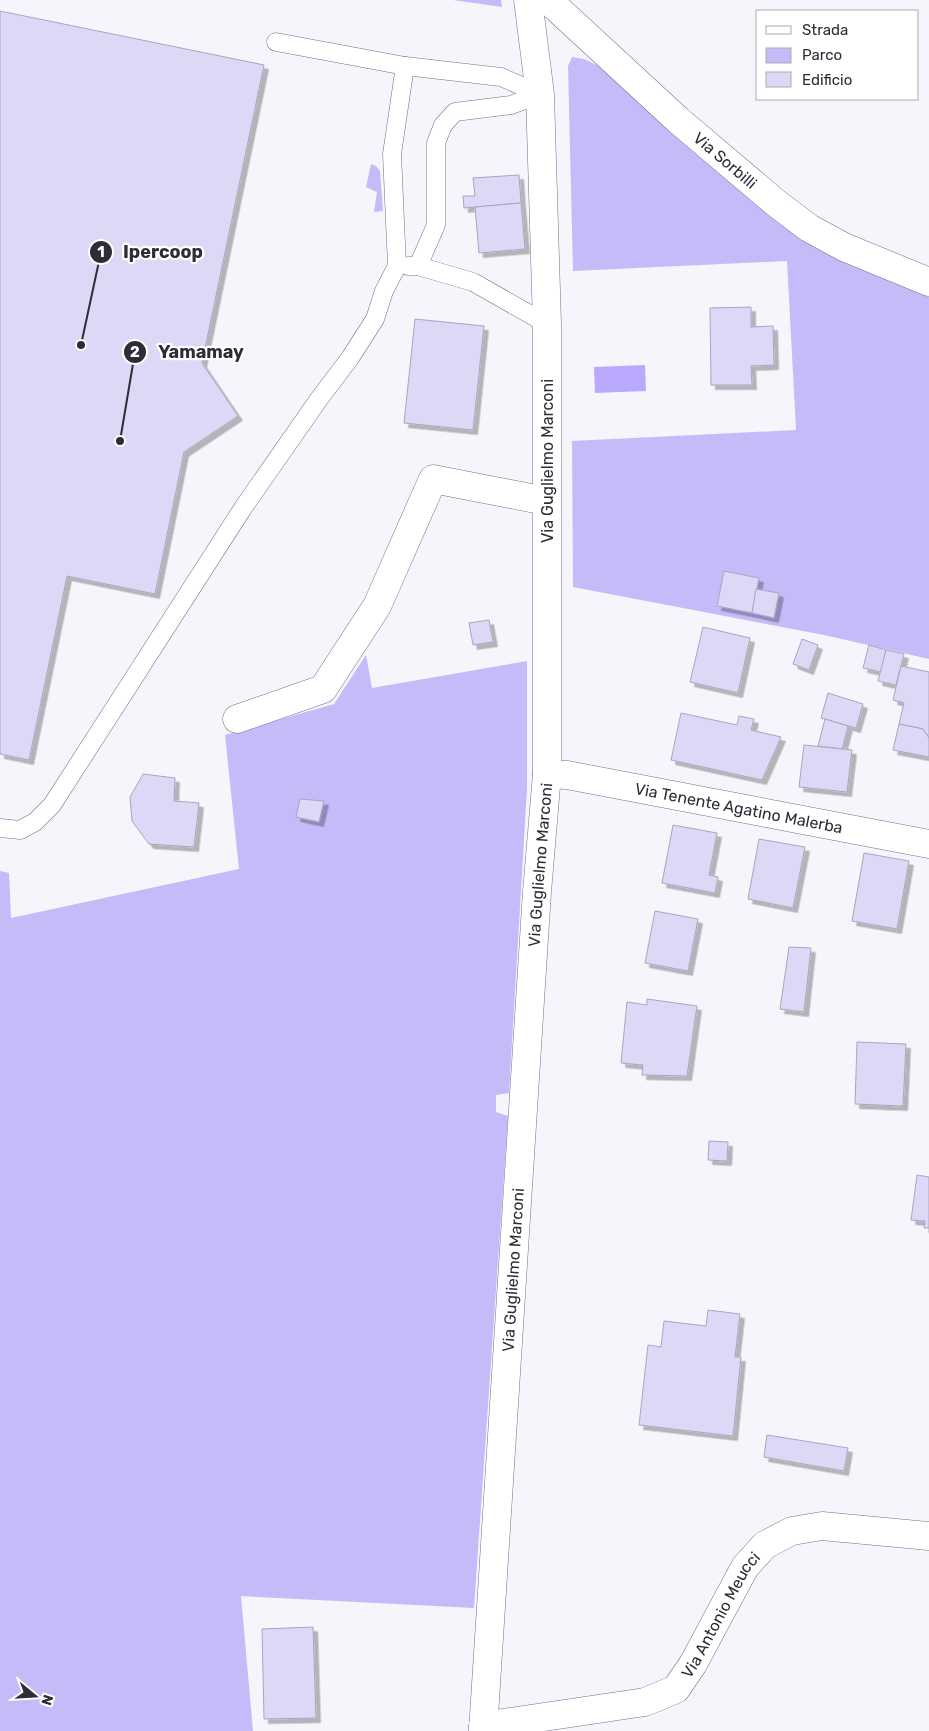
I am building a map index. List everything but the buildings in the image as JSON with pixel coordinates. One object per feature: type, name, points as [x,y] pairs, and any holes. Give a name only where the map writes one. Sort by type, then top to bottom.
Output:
[{"type":"street","name":"Via Guglielmo Marconi","points":[[483,1729],[537,892],[547,774],[547,324],[540,94],[528,0]]},
{"type":"street","name":"Via Sorbilli","points":[[548,0],[678,120],[789,213],[810,228],[844,247],[929,282]]},
{"type":"street","points":[[237,719],[323,690],[377,606],[433,479],[546,501]]},
{"type":"street","name":"Via Tenente Agatino Malerba","points":[[547,774],[567,775],[929,844]]},
{"type":"street","name":"Via Antonio Meucci","points":[[483,1729],[644,1702],[676,1689],[693,1664],[745,1567],[765,1545],[792,1531],[822,1526],[929,1536]]},
{"type":"lane","points":[[276,42],[404,66],[502,77],[540,94]]},
{"type":"lane","points":[[0,828],[20,830],[36,822],[52,805],[243,508],[350,358],[375,319],[384,291],[397,266],[392,154],[404,66]]},
{"type":"lane","points":[[418,266],[436,226],[436,143],[443,125],[455,112],[511,106],[540,94]]},
{"type":"lane","points":[[397,266],[418,266],[473,282],[547,324]]},
{"type":"green space","points":[[453,0],[501,0],[502,7]]},
{"type":"green space","points":[[572,57],[584,59],[605,69],[866,270],[929,297],[929,659],[824,635],[573,587],[572,441],[796,430],[787,261],[573,271],[568,66]]},
{"type":"green space","points":[[371,164],[380,171],[383,211],[374,212],[377,192],[366,187]]},
{"type":"green space","points":[[366,655],[372,688],[527,661],[527,789],[509,1093],[496,1095],[496,1112],[508,1116],[474,1608],[241,1596],[253,1731],[0,1731],[0,871],[9,873],[11,918],[239,869],[225,735],[334,704]]},
{"type":"shaded area","points":[[645,365],[646,391],[595,393],[594,367]]},
{"type":"place","name":"Ipercoop","points":[[81,345]]},
{"type":"place","name":"Yamamay","points":[[120,441]]}]
